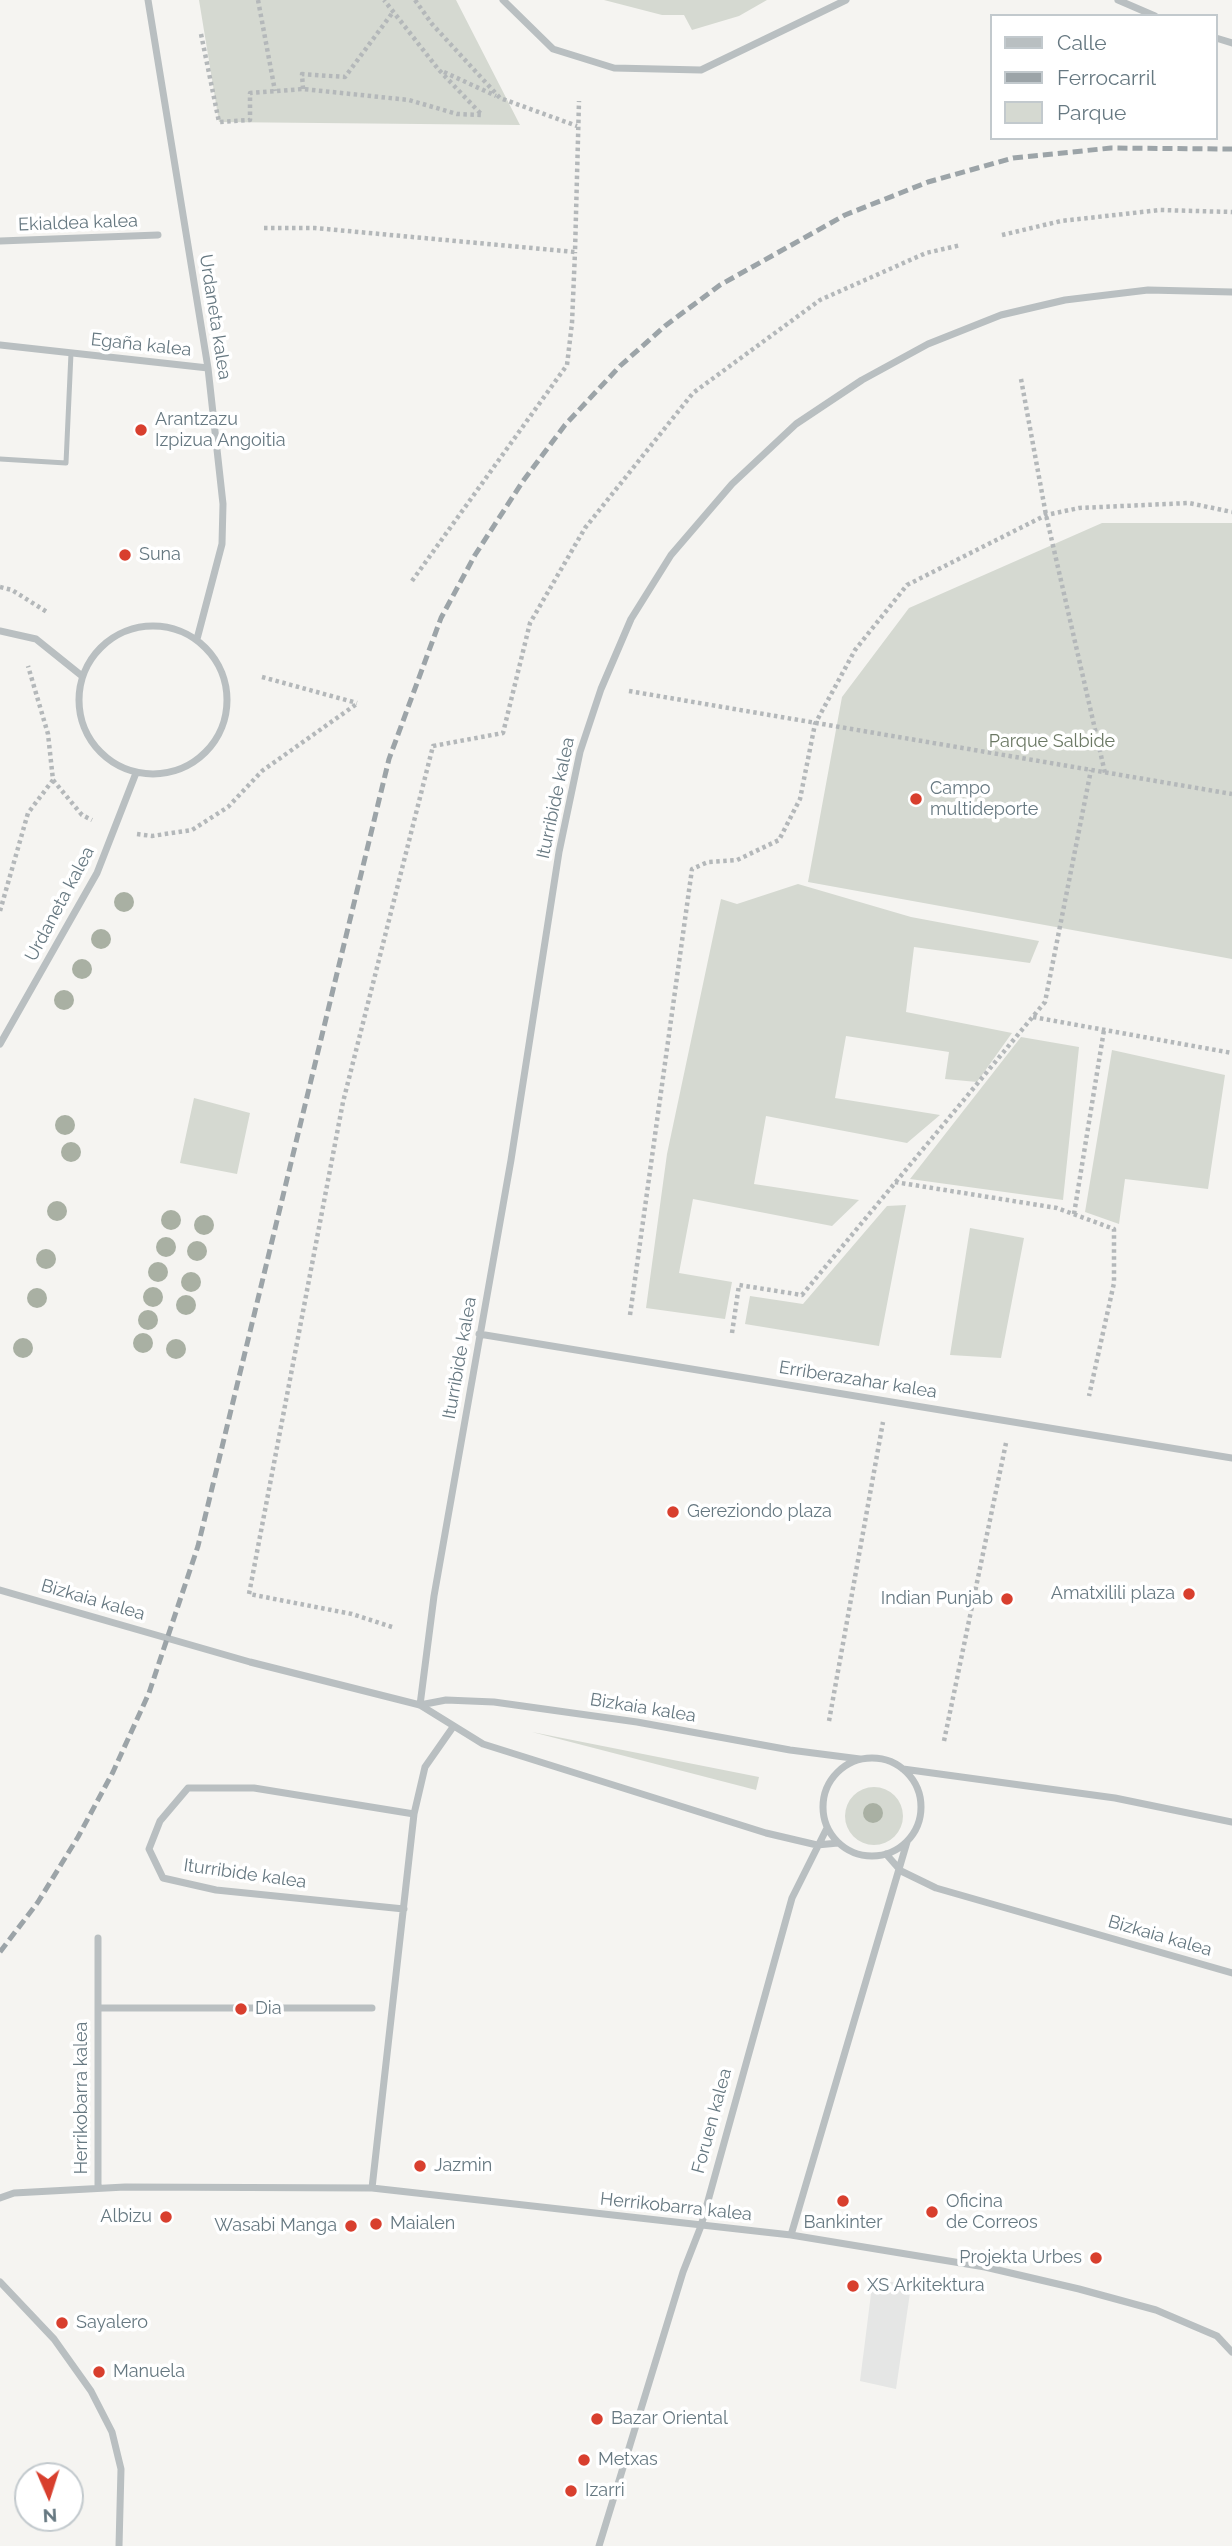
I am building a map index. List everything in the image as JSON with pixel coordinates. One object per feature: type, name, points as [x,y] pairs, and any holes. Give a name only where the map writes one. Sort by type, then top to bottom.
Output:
[{"type":"street","name":"Urdaneta kalea","points":[[148,0],[208,368],[223,504],[222,544],[197,639]]},
{"type":"street","points":[[503,0],[553,48],[614,68],[701,70],[846,0]]},
{"type":"street","points":[[1118,0],[1150,14]]},
{"type":"street","name":"Ekialdea kalea","points":[[0,241],[158,235]]},
{"type":"street","name":"Iturribide kalea","points":[[420,1705],[434,1596],[559,852],[580,752],[601,689],[631,620],[671,555],[732,484],[796,424],[862,380],[928,344],[1001,315],[1066,300],[1148,290],[1232,292]]},
{"type":"street","name":"Egaña kalea","points":[[0,345],[208,368]]},
{"type":"street","points":[[153,625],[176,629],[197,639],[214,656],[225,679],[228,704],[223,728],[209,749],[194,762],[176,771],[136,773],[113,763],[95,746],[82,725],[78,701],[82,676],[93,655],[110,639],[130,629],[153,625]]},
{"type":"street","points":[[0,631],[36,639],[82,676]]},
{"type":"street","name":"Urdaneta kalea","points":[[0,1044],[97,873],[136,773]]},
{"type":"street","name":"Erriberazahar kalea","points":[[479,1334],[1232,1458]]},
{"type":"street","name":"Bizkaia kalea","points":[[0,1590],[250,1662],[420,1705],[483,1744],[766,1833],[817,1845],[838,1843]]},
{"type":"street","name":"Bizkaia kalea","points":[[420,1705],[446,1700],[486,1701],[637,1722],[790,1750],[860,1759]]},
{"type":"street","points":[[372,2188],[414,1814],[425,1767],[453,1727]]},
{"type":"street","points":[[791,2235],[901,1871],[907,1842],[916,1829],[921,1805],[914,1782],[903,1769],[890,1761],[860,1759],[835,1773],[827,1786],[822,1807],[827,1828],[838,1843],[852,1853],[869,1857],[886,1854],[907,1842]]},
{"type":"street","points":[[903,1769],[1115,1798],[1232,1822]]},
{"type":"street","name":"Iturribide kalea","points":[[404,1909],[216,1890],[163,1878],[149,1849],[160,1821],[188,1788],[254,1788],[414,1814]]},
{"type":"street","name":"Foruen kalea","points":[[599,2546],[683,2272],[701,2226],[792,1898],[827,1828]]},
{"type":"street","name":"Bizkaia kalea","points":[[886,1854],[901,1871],[936,1888],[1232,1973]]},
{"type":"street","name":"Herrikobarra kalea","points":[[98,1938],[98,2188]]},
{"type":"street","name":"Herrikobarra kalea","points":[[98,2008],[372,2008]]},
{"type":"street","name":"Herrikobarra kalea","points":[[0,2198],[14,2193],[98,2188],[372,2188],[791,2235],[985,2267],[1079,2289],[1156,2310],[1217,2336],[1232,2352]]},
{"type":"street","points":[[0,2282],[54,2339],[91,2391],[112,2432],[121,2469],[119,2546]]},
{"type":"lane","name":"Egaña kalea","points":[[0,459],[66,463],[71,353]]},
{"type":"path","points":[[258,0],[275,91]]},
{"type":"path","points":[[201,34],[219,122],[250,120],[250,93],[303,89],[409,100],[457,114],[482,115],[439,70],[383,0]]},
{"type":"path","points":[[415,0],[432,24],[500,98]]},
{"type":"path","points":[[303,89],[302,74],[345,77],[393,12]]},
{"type":"path","points":[[439,70],[500,98],[577,126]]},
{"type":"path","points":[[412,581],[566,365],[572,323],[579,101]]},
{"type":"path","points":[[1002,235],[1061,221],[1148,211],[1232,212]]},
{"type":"path","points":[[264,228],[315,228],[575,252]]},
{"type":"path","points":[[391,1627],[352,1614],[249,1594],[343,1102],[433,747],[503,733],[530,624],[585,528],[693,393],[820,300],[926,253],[961,244]]},
{"type":"path","points":[[1021,379],[1045,515],[1105,772]]},
{"type":"path","points":[[630,1315],[692,869],[708,862],[737,860],[779,840],[800,799],[815,724],[855,650],[907,585],[1045,515],[1079,508],[1189,503],[1232,512]]},
{"type":"path","points":[[0,587],[12,590],[47,612]]},
{"type":"path","points":[[27,662],[48,734],[53,780],[82,815],[114,830],[152,836],[192,830],[228,807],[262,771],[358,703],[262,677]]},
{"type":"path","points":[[629,691],[1232,794]]},
{"type":"path","points":[[732,1333],[739,1285],[802,1295],[1045,1002],[1091,770]]},
{"type":"path","points":[[0,911],[28,813],[53,780]]},
{"type":"path","points":[[1032,1017],[1232,1054]]},
{"type":"path","points":[[1074,1214],[1104,1030]]},
{"type":"path","points":[[894,1182],[1057,1208],[1114,1228],[1114,1283],[1089,1396]]},
{"type":"path","points":[[829,1721],[883,1418]]},
{"type":"path","points":[[944,1741],[1007,1439]]},
{"type":"shaded area","points":[[873,2278],[911,2286],[896,2389],[860,2381]]},
{"type":"green space","points":[[199,0],[456,0],[520,125],[219,122]]},
{"type":"green space","points":[[604,0],[767,0],[739,16],[692,30],[684,15],[662,15]]},
{"type":"green space","name":"Parque Salbide","points":[[1102,523],[1232,523],[1232,959],[808,882],[842,697],[909,608]]},
{"type":"green space","points":[[798,884],[911,917],[1039,941],[1030,963],[914,947],[906,1012],[1012,1033],[977,1082],[945,1079],[949,1052],[846,1036],[835,1098],[940,1115],[907,1143],[766,1116],[754,1184],[859,1200],[832,1226],[693,1199],[679,1273],[732,1282],[725,1319],[646,1308],[667,1154],[721,899],[737,904]]},
{"type":"green space","points":[[1021,1037],[1079,1047],[1063,1200],[910,1179]]},
{"type":"green space","points":[[1112,1050],[1225,1075],[1208,1189],[1125,1179],[1119,1224],[1085,1212]]},
{"type":"green space","points":[[194,1098],[250,1113],[237,1174],[180,1163]]},
{"type":"green space","points":[[906,1205],[879,1346],[745,1324],[750,1296],[803,1304],[887,1206]]},
{"type":"green space","points":[[970,1228],[1024,1238],[1001,1358],[950,1355]]},
{"type":"green space","points":[[532,1732],[759,1777],[756,1790]]},
{"type":"green space","points":[[874,1787],[885,1789],[898,1800],[903,1816],[901,1827],[890,1840],[874,1845],[863,1843],[850,1832],[845,1816],[847,1805],[858,1792]]},
{"type":"railway","points":[[0,1952],[38,1902],[78,1837],[113,1772],[149,1693],[198,1546],[389,759],[441,618],[475,555],[523,481],[565,425],[620,366],[665,326],[720,285],[845,215],[928,182],[1013,158],[1111,148],[1232,149]]},
{"type":"place","name":"Arantzazu Izpizua Angoitia","points":[[141,430]]},
{"type":"place","name":"Suna","points":[[125,555]]},
{"type":"place","name":"Campo multideporte","points":[[916,799]]},
{"type":"place","name":"Gereziondo plaza","points":[[673,1512]]},
{"type":"place","name":"Amatxilili plaza","points":[[1189,1594]]},
{"type":"place","name":"Indian Punjab","points":[[1007,1599]]},
{"type":"place","name":"Dia","points":[[241,2009]]},
{"type":"place","name":"Jazmin","points":[[420,2166]]},
{"type":"place","name":"Bankinter","points":[[843,2201]]},
{"type":"place","name":"Oficina de Correos","points":[[932,2212]]},
{"type":"place","name":"Albizu","points":[[166,2217]]},
{"type":"place","name":"Maialen","points":[[376,2224]]},
{"type":"place","name":"Wasabi Manga","points":[[351,2226]]},
{"type":"place","name":"Projekta Urbes","points":[[1096,2258]]},
{"type":"place","name":"XS Arkitektura","points":[[853,2286]]},
{"type":"place","name":"Sayalero","points":[[62,2323]]},
{"type":"place","name":"Manuela","points":[[99,2372]]},
{"type":"place","name":"Bazar Oriental","points":[[597,2419]]},
{"type":"place","name":"Metxas","points":[[584,2460]]},
{"type":"place","name":"Izarri","points":[[571,2491]]}]
